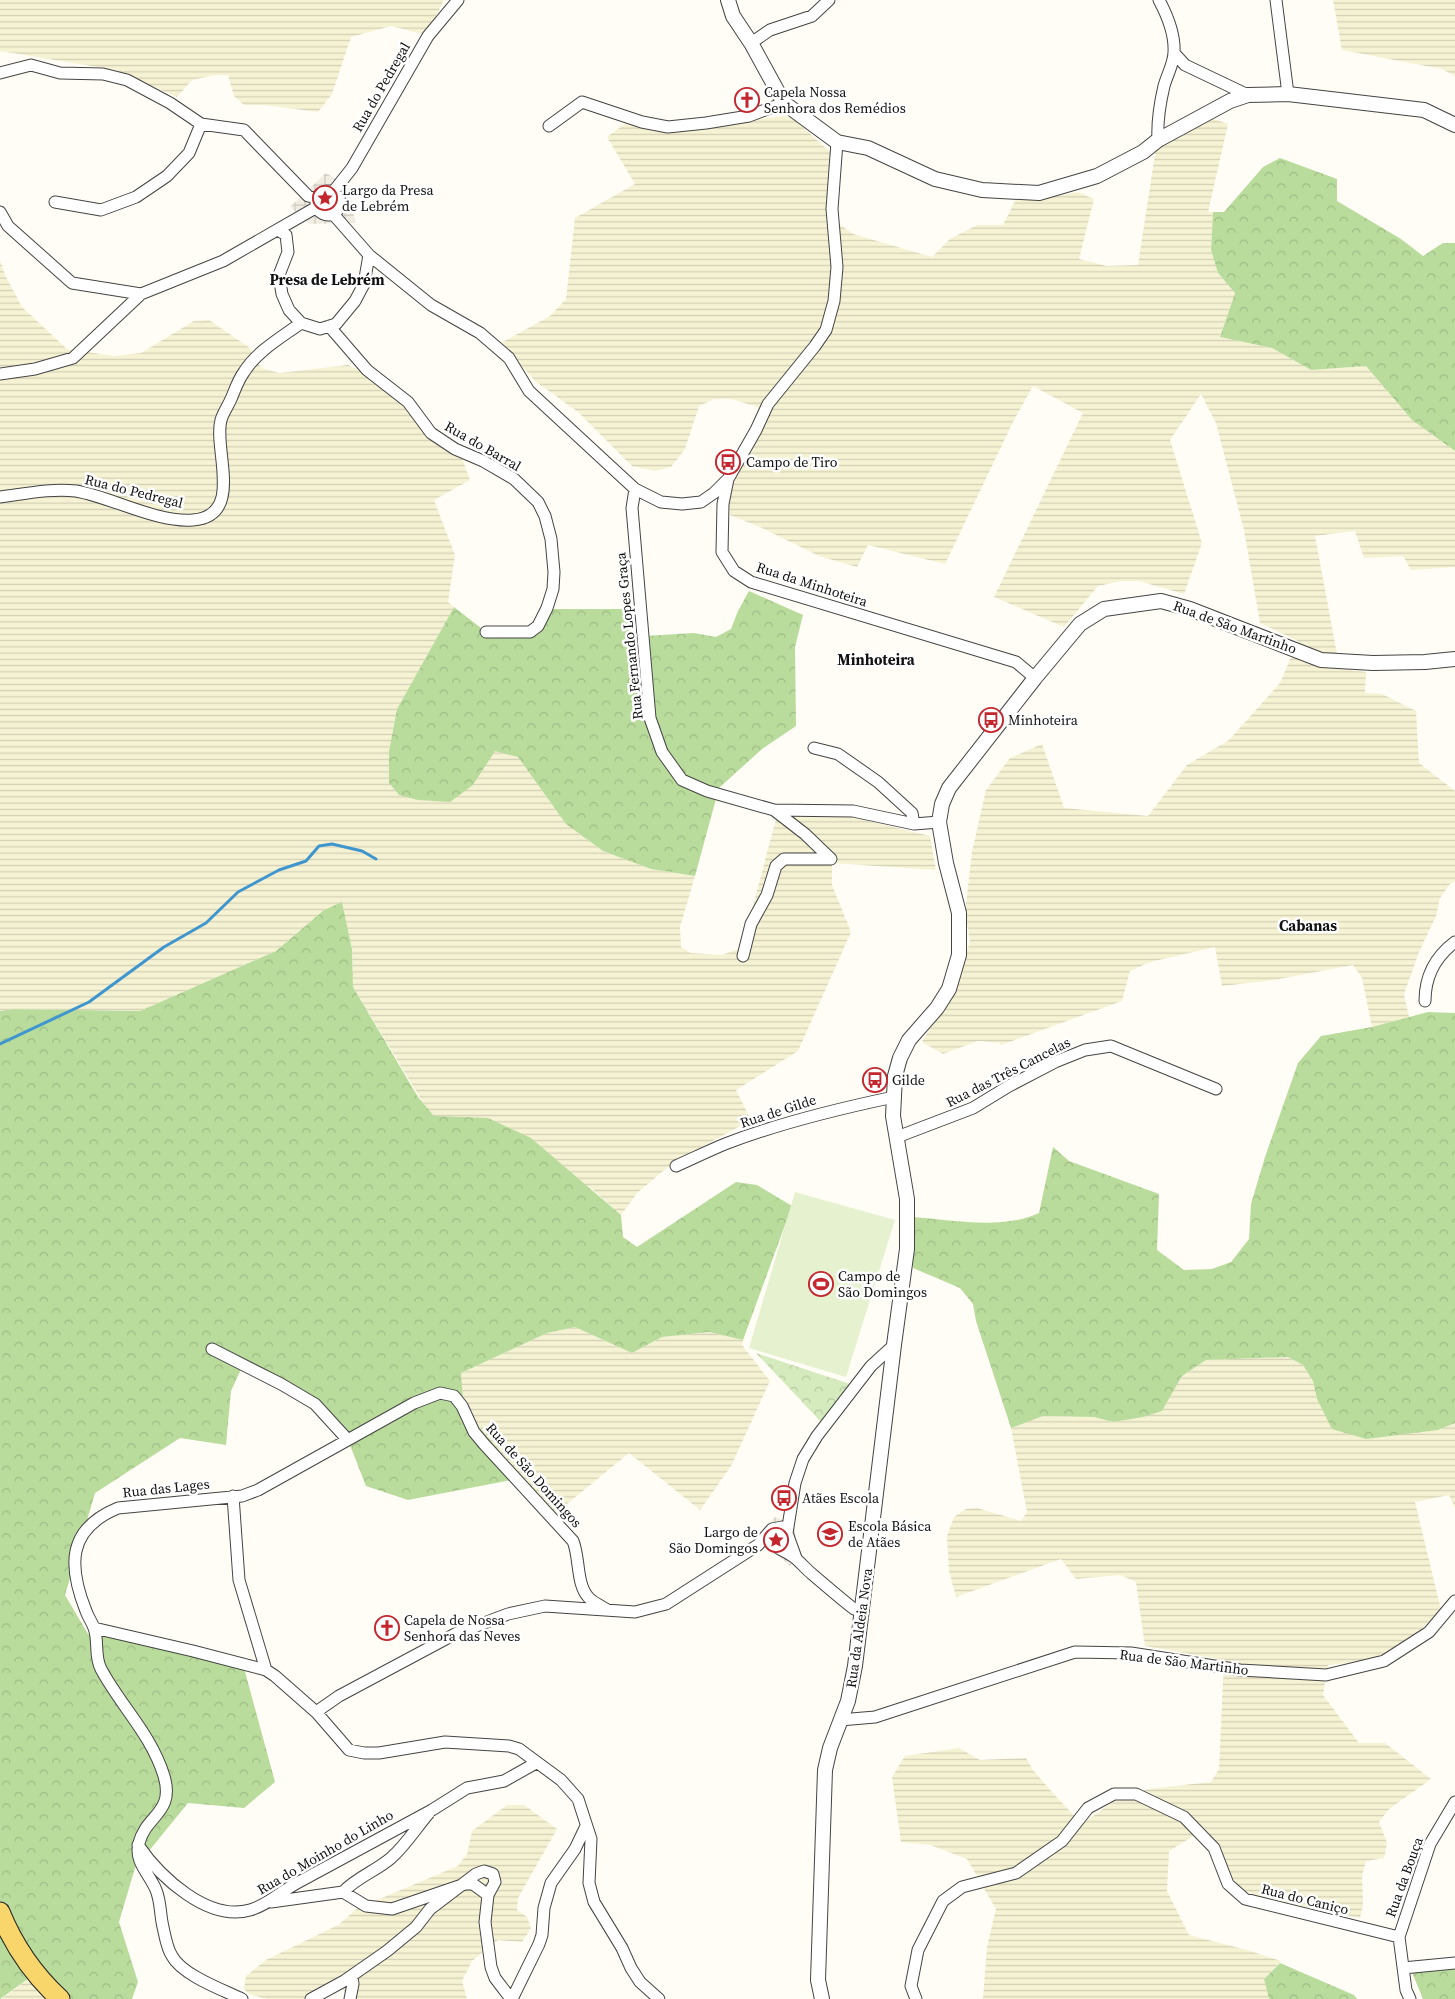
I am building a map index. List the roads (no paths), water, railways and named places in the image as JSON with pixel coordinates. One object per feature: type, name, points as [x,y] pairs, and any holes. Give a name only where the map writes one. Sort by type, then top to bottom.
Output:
[{"type":"main road","points":[[0,1912],[26,1958],[60,1999]]},
{"type":"street","name":"Rua do Pedregal","points":[[334,192],[352,168],[428,36],[458,0]]},
{"type":"street","points":[[728,0],[733,16],[751,43],[784,104],[837,142],[868,148],[935,179],[982,190],[1039,193],[1097,176],[1143,152],[1158,140],[1230,101],[1248,95],[1288,94],[1424,110],[1455,125]]},
{"type":"street","points":[[751,43],[770,30],[812,16],[829,0]]},
{"type":"street","points":[[1158,0],[1165,12],[1172,34],[1174,53],[1164,88],[1157,127],[1158,140]]},
{"type":"street","points":[[1276,0],[1288,94]]},
{"type":"street","points":[[1174,53],[1185,65],[1248,95]]},
{"type":"street","points":[[0,73],[31,65],[60,73],[103,74],[127,80],[170,103],[201,124],[244,130],[308,196],[317,202],[325,214],[333,214],[339,209],[341,201],[334,192],[326,191],[317,202],[278,230],[223,261],[141,294],[74,358],[35,369],[0,374]]},
{"type":"street","points":[[549,126],[582,102],[642,122],[668,127],[749,116],[784,104]]},
{"type":"street","points":[[55,202],[101,210],[136,197],[167,176],[188,153],[201,124]]},
{"type":"street","name":"Rua da Minhoteira","points":[[837,142],[832,209],[837,267],[834,301],[826,330],[768,404],[756,430],[728,479],[723,504],[722,552],[734,571],[751,582],[1016,662],[1034,678]]},
{"type":"street","points":[[0,212],[8,226],[72,283],[141,294]]},
{"type":"street","points":[[333,214],[369,255],[431,305],[480,332],[509,358],[529,391],[635,489],[661,502],[682,504],[701,502],[714,493],[728,479]]},
{"type":"street","points":[[278,230],[286,234],[288,252],[279,275],[282,294],[289,310],[302,323],[320,328],[336,324],[355,300],[364,284],[369,255]]},
{"type":"street","name":"Rua do Pedregal","points":[[0,497],[70,491],[176,519],[192,520],[204,518],[216,511],[221,502],[223,456],[220,434],[221,420],[243,372],[274,343],[302,323]]},
{"type":"street","name":"Rua do Barral","points":[[329,326],[367,370],[408,402],[431,433],[455,450],[483,461],[514,479],[538,502],[545,516],[551,539],[554,572],[553,589],[547,608],[538,626],[530,632],[486,632]]},
{"type":"street","name":"Rua Fernando Lopes Graça","points":[[635,489],[632,508],[650,718],[662,752],[682,780],[706,792],[774,810],[853,811],[914,824],[939,822]]},
{"type":"street","name":"Rua de São Martinho","points":[[897,1137],[893,1116],[896,1076],[900,1058],[909,1040],[937,1008],[949,989],[959,954],[960,913],[946,863],[939,822],[942,804],[948,788],[1034,678],[1080,624],[1104,609],[1161,601],[1190,609],[1321,660],[1373,663],[1425,662],[1455,659]]},
{"type":"street","points":[[814,748],[838,754],[878,782],[912,813],[914,824]]},
{"type":"street","points":[[743,956],[751,924],[767,894],[776,866],[784,860],[831,859],[805,834],[774,810]]},
{"type":"street","points":[[1425,1001],[1428,975],[1443,951],[1455,942]]},
{"type":"street","name":"Rua das Três Cancelas","points":[[897,1137],[973,1108],[1055,1062],[1085,1050],[1111,1046],[1216,1089]]},
{"type":"street","name":"Rua de Gilde","points":[[676,1166],[725,1144],[766,1130],[830,1110],[894,1097]]},
{"type":"street","name":"Rua da Aldeia Nova","points":[[822,1999],[818,1980],[825,1770],[830,1748],[851,1687],[863,1610],[907,1249],[906,1199],[897,1137]]},
{"type":"street","points":[[773,1538],[784,1545],[795,1483],[803,1459],[817,1436],[871,1366],[894,1345]]},
{"type":"street","points":[[212,1349],[281,1384],[315,1404],[347,1439]]},
{"type":"street","name":"Rua de São Domingos","points":[[347,1439],[428,1397],[440,1394],[454,1396],[462,1406],[474,1432],[573,1541],[578,1551],[581,1582],[588,1598],[606,1609]]},
{"type":"street","name":"Rua das Lages","points":[[138,1845],[141,1836],[164,1804],[166,1783],[149,1742],[98,1663],[94,1628],[79,1591],[74,1567],[80,1536],[87,1527],[101,1516],[118,1508],[242,1496],[277,1481],[347,1439]]},
{"type":"street","points":[[233,1496],[239,1580],[266,1670]]},
{"type":"street","points":[[773,1538],[790,1507]]},
{"type":"street","points":[[316,1712],[339,1696],[455,1634],[499,1617],[525,1609],[545,1606],[636,1612],[666,1604],[758,1545],[773,1538],[782,1527],[796,1558]]},
{"type":"street","points":[[773,1538],[810,1573],[846,1603],[854,1609],[863,1610]]},
{"type":"street","name":"Rua de São Martinho","points":[[840,1720],[875,1717],[1075,1652],[1131,1653],[1240,1670],[1326,1675],[1384,1661],[1429,1632],[1455,1601]]},
{"type":"street","points":[[94,1628],[266,1670],[316,1712],[349,1750],[379,1753],[445,1742],[493,1744],[519,1749],[561,1780],[578,1799],[591,1844],[589,1883],[594,1902],[640,1982],[658,1999]]},
{"type":"street","name":"Rua do Moinho do Linho","points":[[138,1845],[147,1859],[174,1884],[201,1902],[224,1911],[238,1912],[249,1910],[271,1902],[282,1891],[432,1810],[467,1788],[504,1781],[536,1763]]},
{"type":"street","name":"Rua do Caniço","points":[[916,1999],[910,1986],[918,1950],[943,1900],[962,1887],[1016,1873],[1062,1841],[1088,1808],[1114,1794],[1136,1794],[1184,1817],[1214,1848],[1228,1884],[1245,1899],[1399,1937]]},
{"type":"street","name":"Rua da Bouça","points":[[1399,1937],[1430,1844],[1455,1802]]},
{"type":"street","points":[[271,1902],[343,1892],[364,1874],[390,1860],[432,1810]]},
{"type":"street","points":[[311,1999],[352,1976],[387,1952],[416,1927],[430,1909],[480,1872],[490,1872],[493,1874],[495,1882],[488,1895],[485,1922],[492,1967],[499,1985],[512,1999],[540,1944],[544,1908],[551,1883],[575,1849],[586,1826]]},
{"type":"street","points":[[138,1845],[137,1855],[140,1863],[158,1893],[162,1925],[172,1956],[191,1975],[242,1999]]},
{"type":"street","points":[[343,1892],[366,1906],[392,1909],[465,1884],[473,1884],[488,1895]]},
{"type":"street","points":[[1399,1937],[1406,1990],[1410,1999]]},
{"type":"street","points":[[1403,1968],[1455,1963]]},
{"type":"street","points":[[350,1999],[353,1984],[352,1976]]},
{"type":"waterway","points":[[0,1044],[89,1002],[164,947],[206,923],[238,892],[279,870],[306,861],[319,846],[332,844],[362,851],[376,859]]},
{"type":"place","name":"Capela Nossa Senhora dos Remédios","points":[[747,100]]},
{"type":"place","name":"Largo da Presa de Lebrém","points":[[325,198]]},
{"type":"place","name":"Campo de Tiro","points":[[728,462]]},
{"type":"place","name":"Minhoteira","points":[[991,720]]},
{"type":"place","name":"Gilde","points":[[875,1080]]},
{"type":"place","name":"Campo de São Domingos","points":[[821,1284]]},
{"type":"place","name":"Atães Escola","points":[[784,1498]]},
{"type":"place","name":"Escola Básica de Atães","points":[[830,1534]]},
{"type":"place","name":"Largo de São Domingos","points":[[776,1540]]},
{"type":"place","name":"Capela de Nossa Senhora das Neves","points":[[387,1628]]},
{"type":"district","name":"Presa de Lebrém","points":[[327,280]]},
{"type":"district","name":"Minhoteira","points":[[876,660]]},
{"type":"district","name":"Cabanas","points":[[1308,926]]}]
